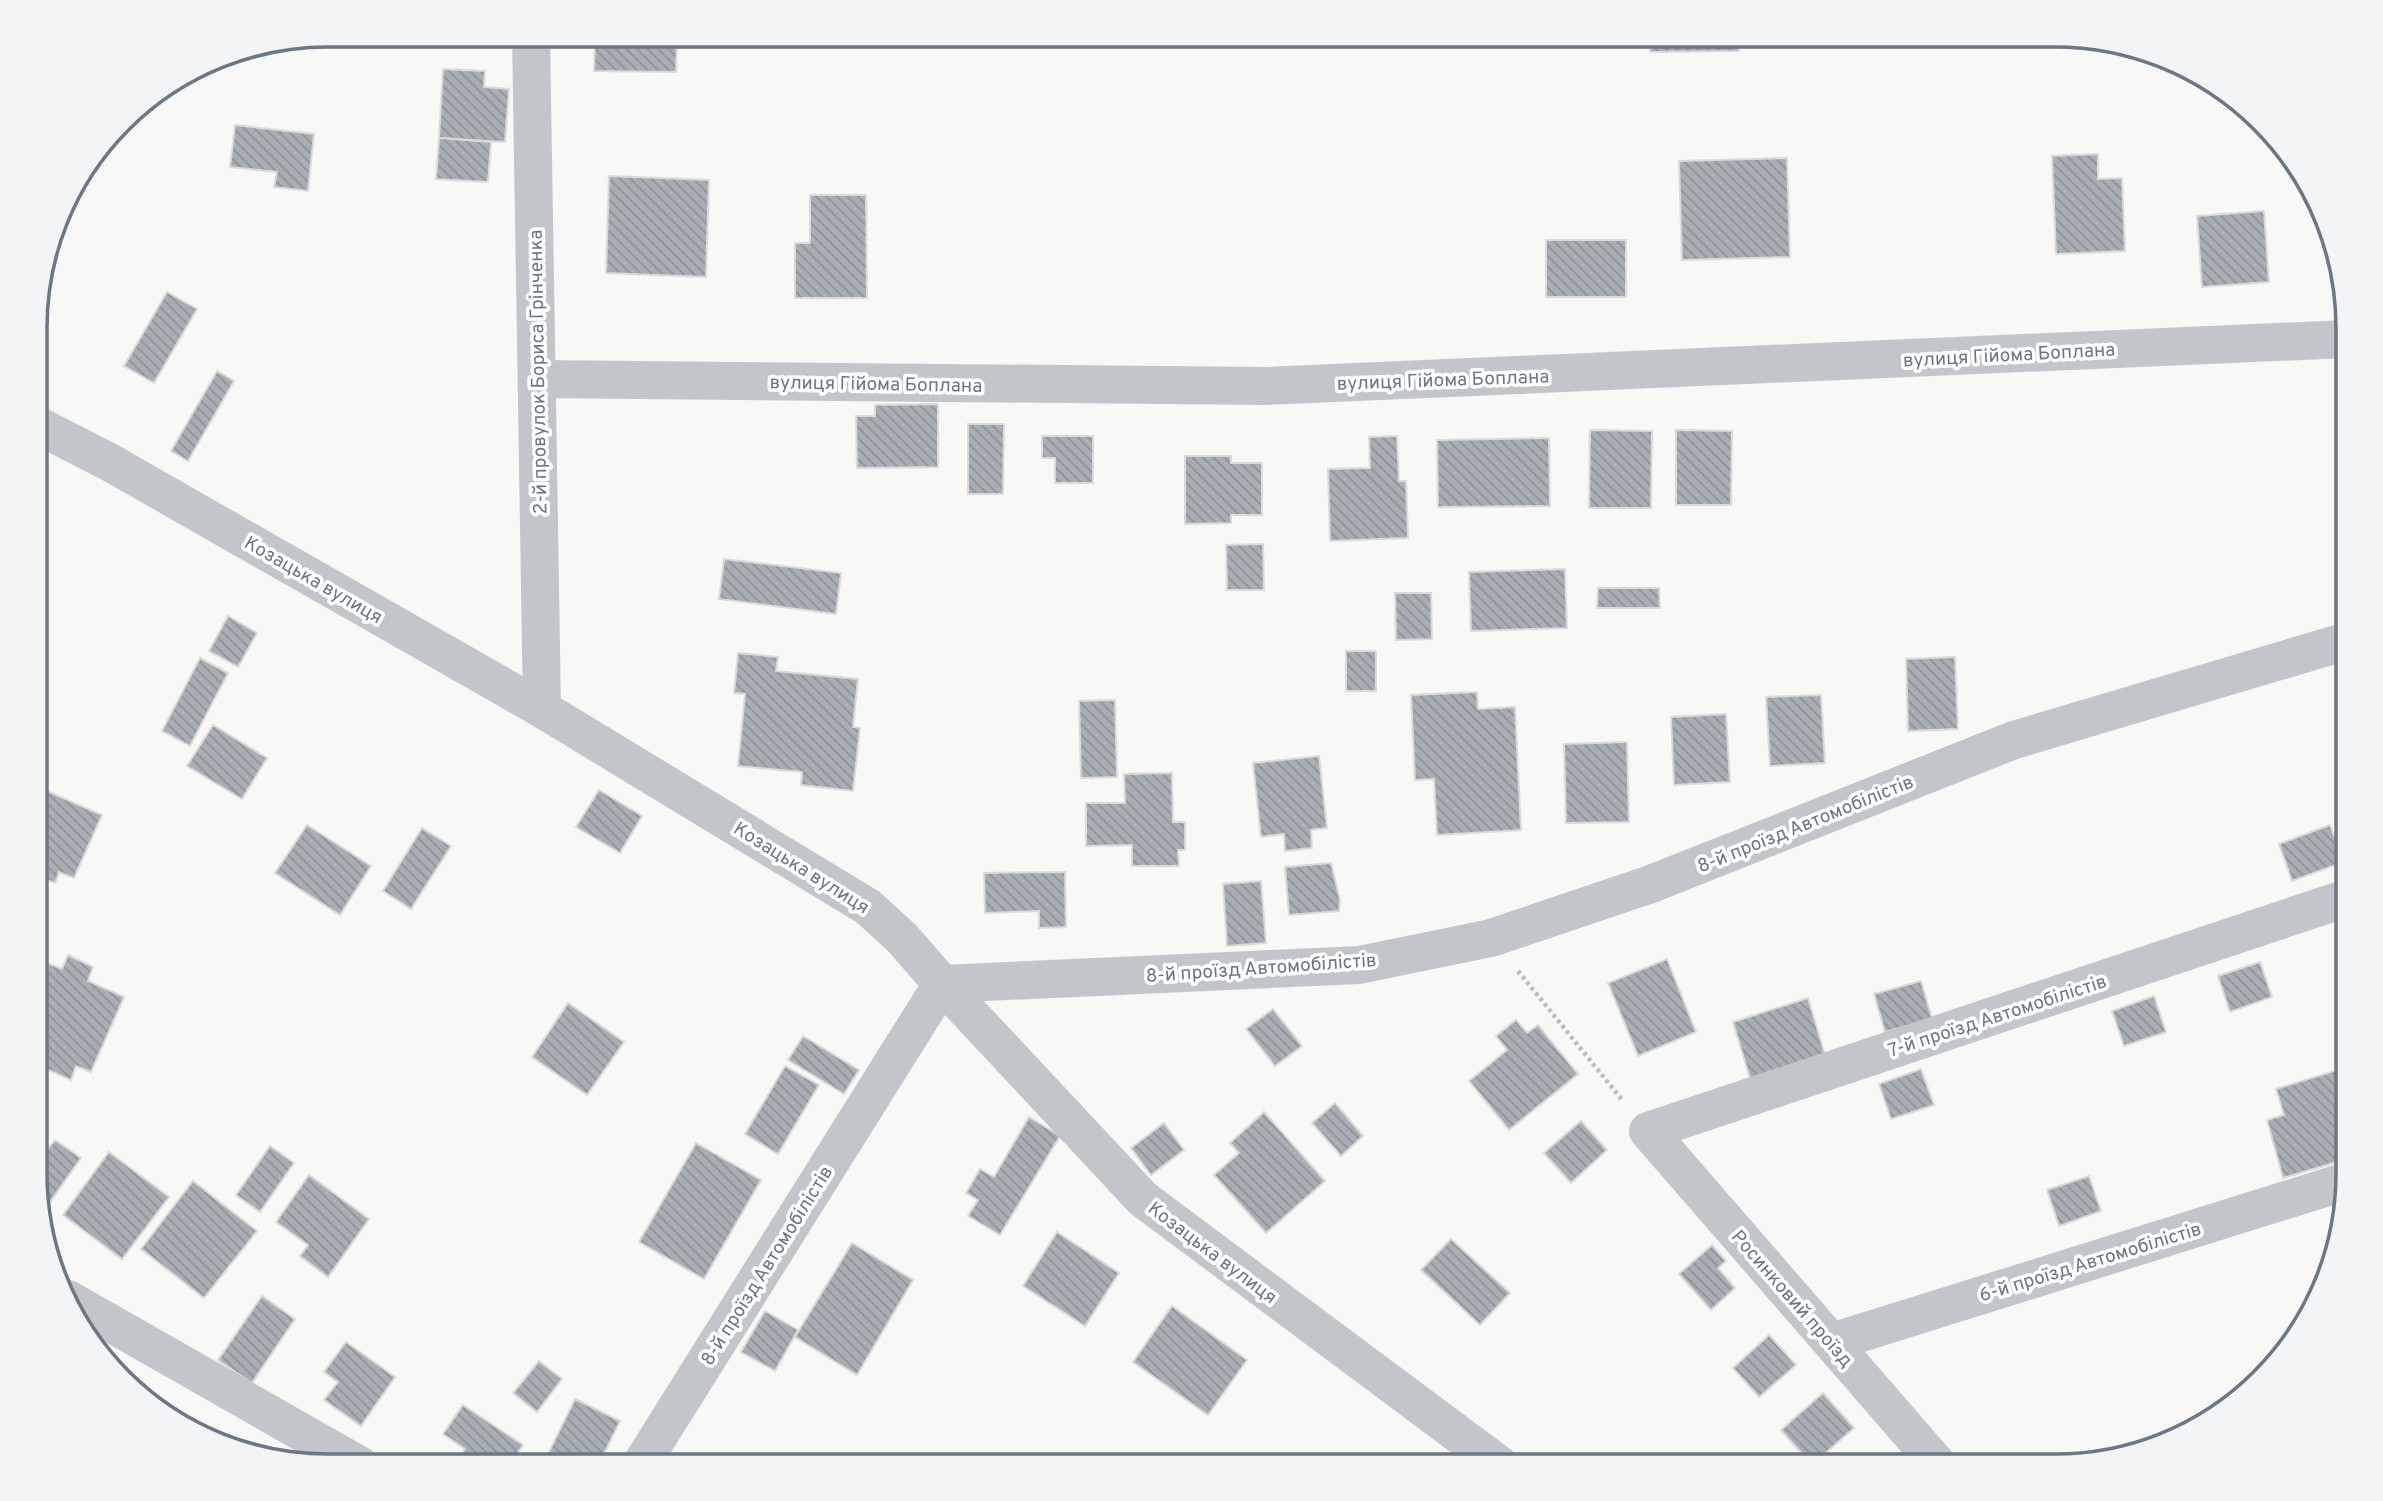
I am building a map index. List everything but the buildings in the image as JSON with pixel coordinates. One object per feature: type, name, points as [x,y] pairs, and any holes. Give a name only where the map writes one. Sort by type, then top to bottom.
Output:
[{"type":"street","name":"2-й провулок Бориса Грінченка","points":[[531,47],[542,709]]},
{"type":"street","name":"вулиця Гійома Боплана","points":[[538,379],[1265,386],[2336,338]]},
{"type":"street","name":"Козацька вулиця","points":[[47,430],[111,463],[542,709],[846,892],[885,920],[1143,1199],[1485,1454]]},
{"type":"street","name":"8-й проїзд Автомобілістів","points":[[648,1454],[942,984],[1359,965],[1491,938],[1651,884],[2014,740],[2336,644]]},
{"type":"street","name":"7-й проїзд Автомобілістів","points":[[1648,1131],[2336,902]]},
{"type":"street","name":"Росинковий проїзд","points":[[1648,1131],[1929,1454]]},
{"type":"street","name":"6-й проїзд Автомобілістів","points":[[1832,1342],[2335,1185]]},
{"type":"street","points":[[81,1307],[340,1454]]},
{"type":"path","points":[[1491,938],[1648,1131]]}]
